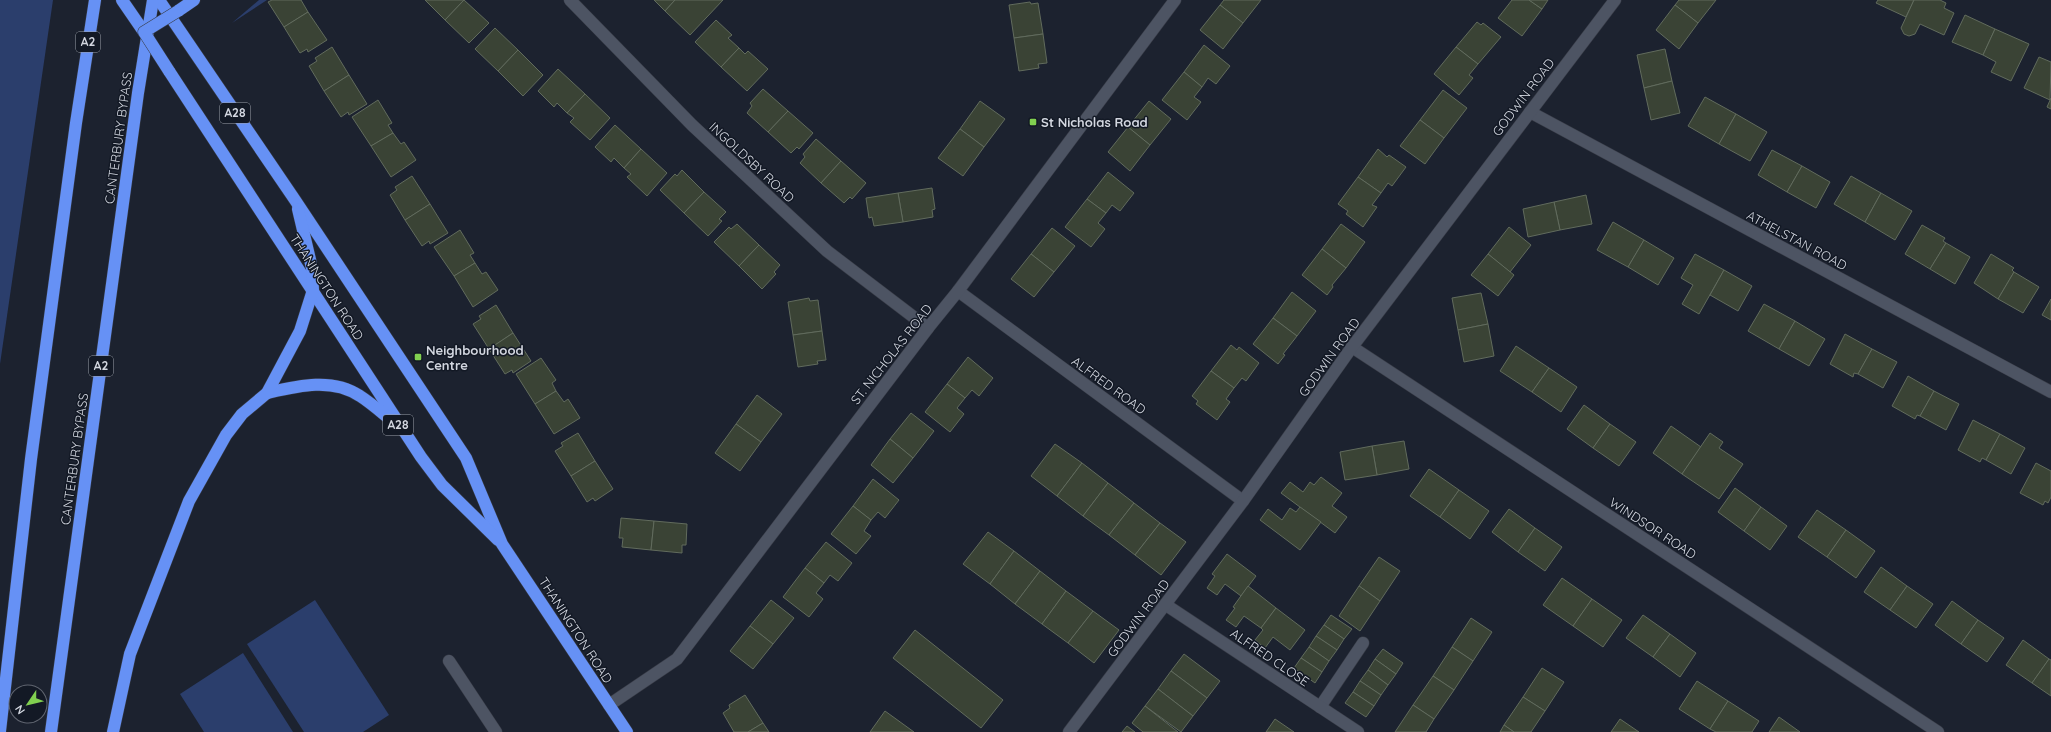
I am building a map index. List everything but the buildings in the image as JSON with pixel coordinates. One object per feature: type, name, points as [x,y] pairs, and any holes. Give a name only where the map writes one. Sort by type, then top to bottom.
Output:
[{"type":"highway","name":"A2","points":[[0,732],[32,451],[76,123],[95,0]]},
{"type":"highway","name":"A28","points":[[122,0],[144,32]]},
{"type":"highway","name":"CANTERBURY BYPASS","points":[[51,732],[132,136],[153,0]]},
{"type":"highway","name":"A28","points":[[159,0],[175,18]]},
{"type":"highway","points":[[144,32],[175,18],[194,0]]},
{"type":"highway","name":"THANINGTON ROAD","points":[[175,18],[466,458],[502,544],[627,732]]},
{"type":"highway","name":"THANINGTON ROAD","points":[[144,32],[313,290],[400,427],[442,485],[502,544]]},
{"type":"highway","points":[[112,732],[130,654],[189,500],[226,435],[242,414],[266,393],[300,331],[313,290],[312,268],[295,200]]},
{"type":"highway","points":[[266,393],[302,385],[326,385],[342,388],[360,395],[400,427]]},
{"type":"street","name":"INGOLDSBY ROAD","points":[[570,0],[692,125],[827,251],[928,328]]},
{"type":"street","name":"ST. NICHOLAS ROAD","points":[[608,704],[677,659],[928,328],[958,291],[1175,0]]},
{"type":"street","name":"GODWIN ROAD","points":[[1069,732],[1243,501],[1352,347],[1615,0]]},
{"type":"street","name":"ATHELSTAN ROAD","points":[[1530,112],[2051,392]]},
{"type":"street","name":"ALFRED ROAD","points":[[958,291],[1243,501]]},
{"type":"street","name":"WINDSOR ROAD","points":[[1352,347],[1938,732]]},
{"type":"street","name":"ALFRED CLOSE","points":[[1166,605],[1358,732]]},
{"type":"street","points":[[1320,707],[1363,644]]},
{"type":"street","points":[[449,661],[496,732]]},
{"type":"shaded area","points":[[0,0],[53,0],[0,364]]},
{"type":"shaded area","points":[[259,0],[267,0],[232,23]]},
{"type":"shaded area","points":[[315,600],[389,715],[363,732],[304,732],[247,644]]},
{"type":"shaded area","points":[[243,653],[293,732],[204,732],[180,694]]},
{"type":"place","name":"St Nicholas Road","points":[[1033,122]]},
{"type":"place","name":"Neighbourhood Centre","points":[[418,357]]}]
